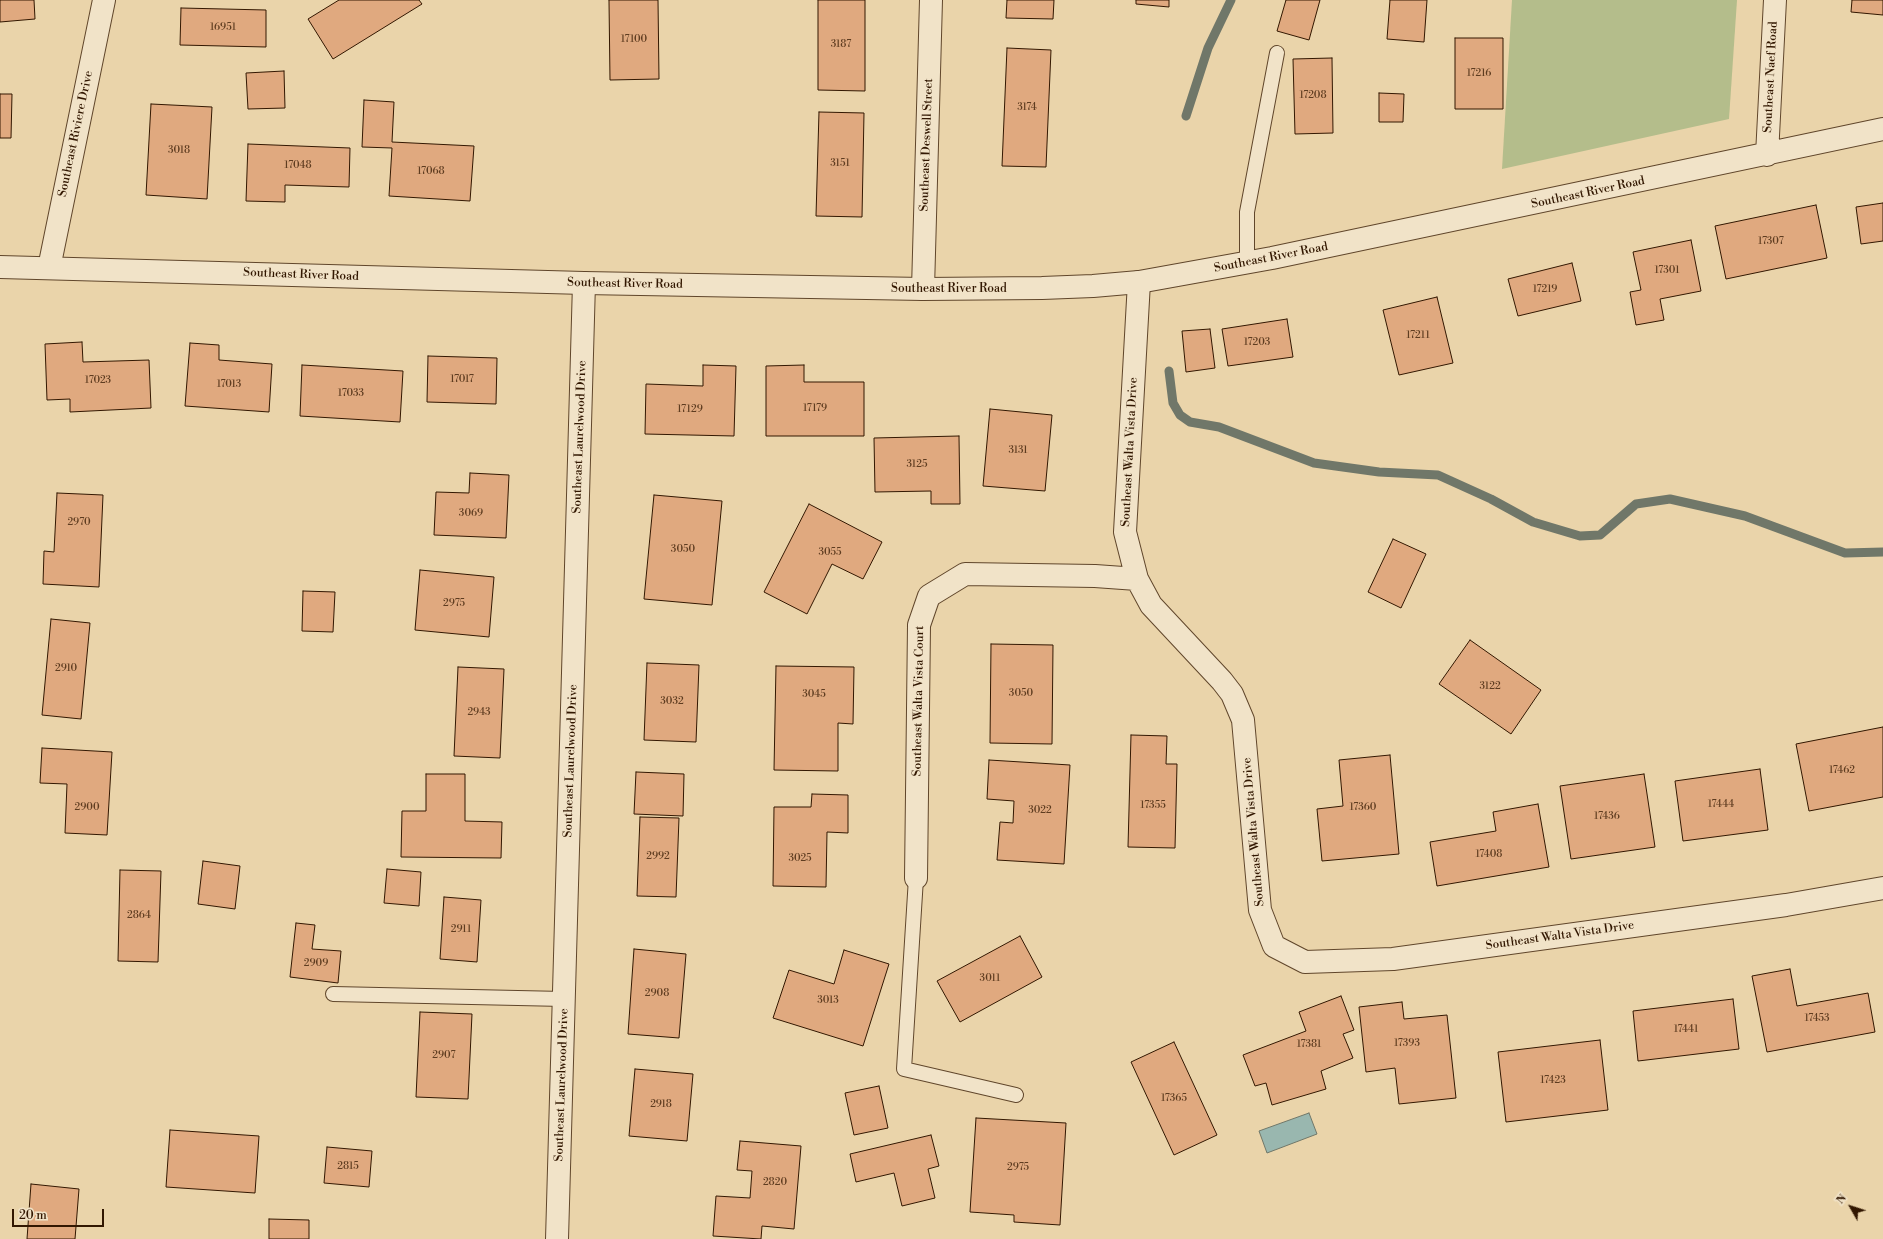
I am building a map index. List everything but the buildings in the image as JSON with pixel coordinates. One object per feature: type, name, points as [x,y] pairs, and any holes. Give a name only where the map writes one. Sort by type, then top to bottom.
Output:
[{"type":"street","name":"Southeast Riviere Drive","points":[[49,268],[104,0]]},
{"type":"street","name":"Southeast Deswell Street","points":[[923,289],[931,0]]},
{"type":"street","name":"Southeast Naef Road","points":[[1767,155],[1775,0]]},
{"type":"street","name":"Southeast River Road","points":[[0,267],[584,283],[923,289],[1042,288],[1139,282],[1247,263],[1767,155],[1883,129]]},
{"type":"street","name":"Southeast Walta Vista Drive","points":[[1139,282],[1125,532],[1137,579],[1151,605],[1216,673],[1232,694],[1243,720],[1260,910],[1274,946],[1305,962],[1401,958],[1786,905],[1883,888]]},
{"type":"street","name":"Southeast Laurelwood Drive","points":[[557,1239],[584,283]]},
{"type":"street","name":"Southeast Walta Vista Court","points":[[916,878],[919,625],[929,596],[966,574],[1095,576],[1137,579]]},
{"type":"lane","points":[[1247,263],[1247,212],[1277,53]]},
{"type":"lane","points":[[916,878],[904,1069],[1016,1095]]},
{"type":"lane","points":[[333,994],[564,1000]]},
{"type":"green space","points":[[1512,0],[1737,0],[1729,119],[1502,169]]},
{"type":"water","points":[[1309,1113],[1317,1134],[1267,1153],[1259,1131]]},
{"type":"waterway","points":[[1186,116],[1208,48],[1231,0]]},
{"type":"waterway","points":[[1169,371],[1173,403],[1180,415],[1190,422],[1219,427],[1314,463],[1379,472],[1438,475],[1491,499],[1533,522],[1580,536],[1600,535],[1636,504],[1670,499],[1745,516],[1845,553],[1883,552]]}]
